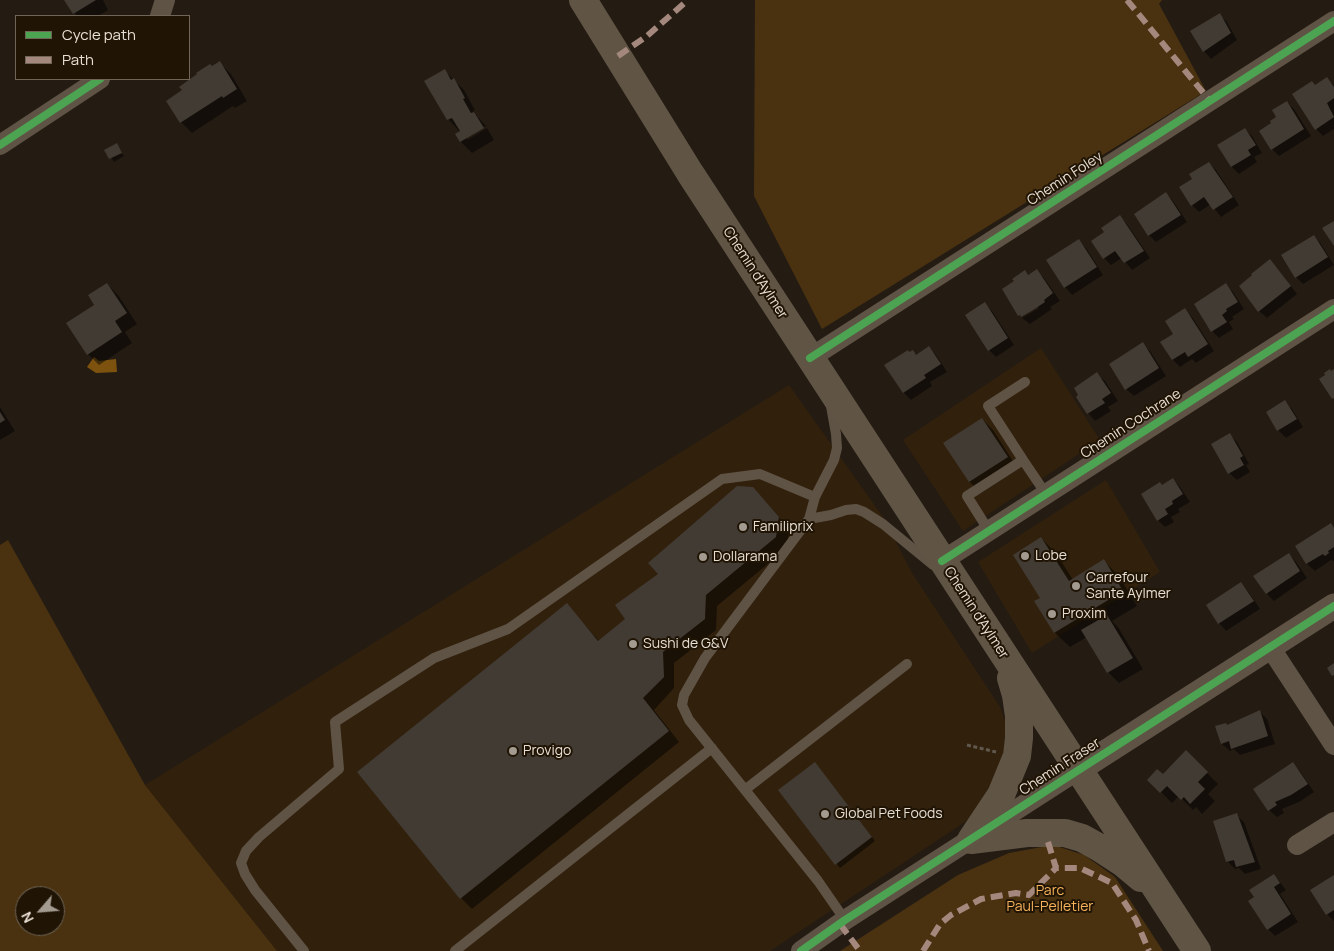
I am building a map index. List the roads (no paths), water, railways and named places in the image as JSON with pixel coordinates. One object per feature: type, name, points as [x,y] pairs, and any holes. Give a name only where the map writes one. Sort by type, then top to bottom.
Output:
[{"type":"main road","name":"Chemin d'Aylmer","points":[[566,0],[690,173]]},
{"type":"main road","name":"Chemin d'Aylmer","points":[[583,0],[690,173],[1197,951]]},
{"type":"main road","points":[[971,840],[1001,795],[1016,756],[1019,738],[1019,716],[1016,695],[1005,657]]},
{"type":"main road","points":[[971,840],[1027,833],[1065,833],[1082,838],[1100,848],[1123,863],[1160,894]]},
{"type":"street","points":[[160,15],[165,0]]},
{"type":"street","name":"Chemin Foley","points":[[810,358],[1334,21]]},
{"type":"street","points":[[0,145],[98,80]]},
{"type":"street","name":"Chemin Cochrane","points":[[942,561],[1334,309]]},
{"type":"street","name":"Chemin Fraser","points":[[801,951],[845,920],[1334,606]]},
{"type":"street","points":[[1270,647],[1334,745]]},
{"type":"street","points":[[1298,845],[1334,822]]},
{"type":"lane","points":[[825,380],[834,420],[837,448],[834,460],[815,497],[809,519],[705,658],[684,694],[682,706],[712,748],[818,881],[845,920]]},
{"type":"lane","points":[[1025,382],[988,406],[1046,494]]},
{"type":"lane","points":[[989,531],[967,496],[1023,460]]},
{"type":"lane","points":[[304,951],[255,890],[245,874],[242,863],[246,851],[259,837],[339,769],[336,722],[434,658],[508,629],[722,479],[760,474],[815,497]]},
{"type":"lane","points":[[809,519],[846,510],[856,509],[864,512],[883,524],[959,586]]},
{"type":"lane","points":[[746,790],[907,664]]},
{"type":"lane","points":[[455,951],[712,748]]},
{"type":"place","name":"Familiprix","points":[[743,527]]},
{"type":"place","name":"Lobe","points":[[1025,556]]},
{"type":"place","name":"Dollarama","points":[[703,557]]},
{"type":"place","name":"Carrefour Sante Aylmer","points":[[1076,586]]},
{"type":"place","name":"Proxim","points":[[1052,614]]},
{"type":"place","name":"Sushi de G&V","points":[[633,644]]},
{"type":"place","name":"Provigo","points":[[513,751]]},
{"type":"place","name":"Global Pet Foods","points":[[825,814]]},
{"type":"park label","name":"Parc Paul-Pelletier","points":[[1050,900]]}]
